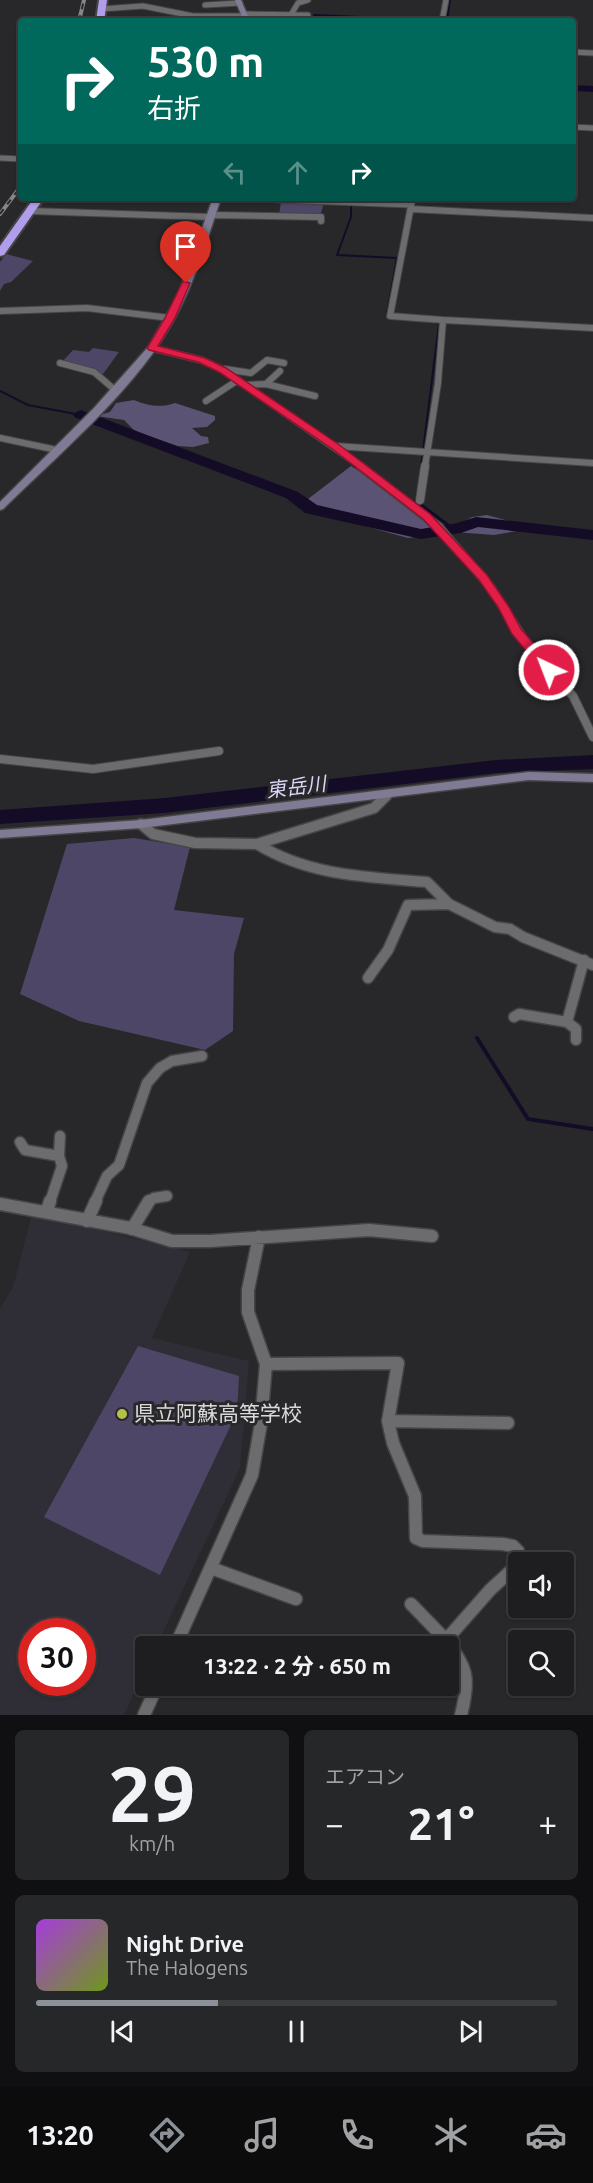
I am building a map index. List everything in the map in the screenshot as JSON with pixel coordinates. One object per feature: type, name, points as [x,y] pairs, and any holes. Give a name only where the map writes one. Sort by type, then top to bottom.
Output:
[{"type":"highway","points":[[100,18],[103,0]]},
{"type":"highway","points":[[0,253],[37,201]]},
{"type":"street","points":[[292,13],[298,3],[308,0]]},
{"type":"street","points":[[443,18],[446,0]]},
{"type":"street","points":[[205,4],[239,2],[246,17]]},
{"type":"street","points":[[101,9],[143,6],[193,16],[246,17],[292,13],[308,15]]},
{"type":"street","points":[[576,52],[593,53]]},
{"type":"street","points":[[576,127],[593,128]]},
{"type":"street","points":[[0,158],[18,159]]},
{"type":"street","points":[[0,507],[115,390],[152,348],[170,318],[201,248],[217,201]]},
{"type":"street","points":[[312,201],[412,204],[593,218]]},
{"type":"street","points":[[412,204],[390,316],[593,328]]},
{"type":"street","points":[[30,211],[321,218],[321,221]]},
{"type":"street","points":[[0,311],[87,308],[170,318]]},
{"type":"street","points":[[420,500],[428,452],[443,320]]},
{"type":"street","points":[[152,348],[201,360],[223,370],[335,446],[426,516],[453,542],[491,588],[530,649],[573,696],[593,737]]},
{"type":"street","points":[[223,370],[251,373],[267,360],[284,363]]},
{"type":"street","points":[[60,363],[94,372],[115,390]]},
{"type":"street","points":[[266,384],[280,370]]},
{"type":"street","points":[[206,401],[241,383],[266,384],[315,396]]},
{"type":"street","points":[[0,438],[57,450]]},
{"type":"street","points":[[335,446],[593,463]]},
{"type":"street","points":[[0,759],[24,764],[93,769],[219,751]]},
{"type":"street","points":[[0,834],[141,824],[529,776],[593,778]]},
{"type":"street","points":[[141,824],[153,834],[195,843],[257,844],[374,808],[387,795]]},
{"type":"street","points":[[257,844],[281,860],[349,876],[427,882],[449,903],[495,927],[510,929],[523,937],[588,963],[567,1022]]},
{"type":"street","points":[[368,978],[388,950],[408,905],[449,903]]},
{"type":"street","points":[[514,1017],[519,1014],[567,1022],[576,1029],[576,1040]]},
{"type":"street","points":[[87,1221],[107,1176],[119,1165],[147,1083],[160,1068],[172,1061],[202,1056]]},
{"type":"street","points":[[47,1211],[62,1166],[59,1156],[60,1136]]},
{"type":"street","points":[[20,1142],[25,1150],[59,1156]]},
{"type":"street","points":[[132,1229],[148,1199],[155,1196],[167,1196]]},
{"type":"street","points":[[0,1204],[47,1211],[132,1229],[175,1241],[259,1237],[292,1232],[387,1231],[432,1236]]},
{"type":"street","points":[[180,1636],[252,1475],[261,1424],[266,1364],[248,1312],[248,1290],[259,1237]]},
{"type":"street","points":[[266,1364],[398,1363],[388,1421],[393,1443],[415,1496],[416,1538],[423,1541],[503,1544],[513,1546],[518,1551],[515,1567],[490,1590],[450,1636]]},
{"type":"street","points":[[388,1421],[508,1423]]},
{"type":"street","points":[[211,1568],[296,1599]]},
{"type":"street","points":[[411,1604],[442,1636]]},
{"type":"street","points":[[459,1656],[465,1664],[469,1682],[461,1715]]},
{"type":"street","points":[[144,1715],[153,1696]]},
{"type":"shaded area","points":[[281,202],[324,203],[320,216],[279,215]]},
{"type":"shaded area","points":[[6,254],[33,261],[11,282],[4,284],[0,291],[0,262]]},
{"type":"shaded area","points":[[93,348],[119,352],[103,374],[62,362],[73,350],[89,352]]},
{"type":"shaded area","points":[[134,400],[154,406],[175,403],[215,416],[215,420],[207,427],[192,428],[201,436],[208,437],[209,443],[193,447],[178,446],[136,432],[124,420],[96,416],[110,412],[116,403]]},
{"type":"shaded area","points":[[351,466],[427,515],[432,532],[452,528],[472,517],[487,515],[535,528],[494,535],[454,532],[408,538],[321,514],[308,499]]},
{"type":"shaded area","points":[[134,838],[190,847],[174,910],[244,918],[234,954],[233,1031],[205,1050],[79,1021],[20,994],[67,844]]},
{"type":"shaded area","name":"県立阿蘇高等学校","points":[[32,1214],[190,1252],[152,1338],[249,1361],[240,1468],[161,1636],[135,1636],[135,1691],[124,1715],[0,1715],[0,1309],[13,1287]]},
{"type":"shaded area","points":[[138,1346],[239,1376],[237,1412],[160,1575],[44,1517]]},
{"type":"waterway","points":[[447,18],[450,0]]},
{"type":"waterway","points":[[314,15],[384,18]]},
{"type":"waterway","points":[[576,88],[593,89]]},
{"type":"waterway","points":[[351,204],[351,217],[337,255],[397,258],[387,314],[390,318]]},
{"type":"waterway","points":[[421,467],[439,324],[433,321]]},
{"type":"waterway","points":[[0,391],[28,405],[81,415]]},
{"type":"waterway","points":[[81,415],[292,495],[311,509],[421,534],[461,528],[476,522],[593,535]]},
{"type":"waterway","points":[[418,490],[416,501],[448,525]]},
{"type":"waterway","name":"東岳川","points":[[0,817],[110,811],[496,766],[593,762]]},
{"type":"waterway","points":[[477,1038],[528,1119],[593,1129]]},
{"type":"railway","points":[[80,18],[84,0]]},
{"type":"railway","points":[[0,214],[18,190]]},
{"type":"place","name":"県立阿蘇高等学校","points":[[122,1414]]},
{"type":"route","points":[[186,283],[170,318],[152,348],[201,360],[223,370],[335,446],[426,516],[439,527],[491,588],[516,631],[549,670]]}]
